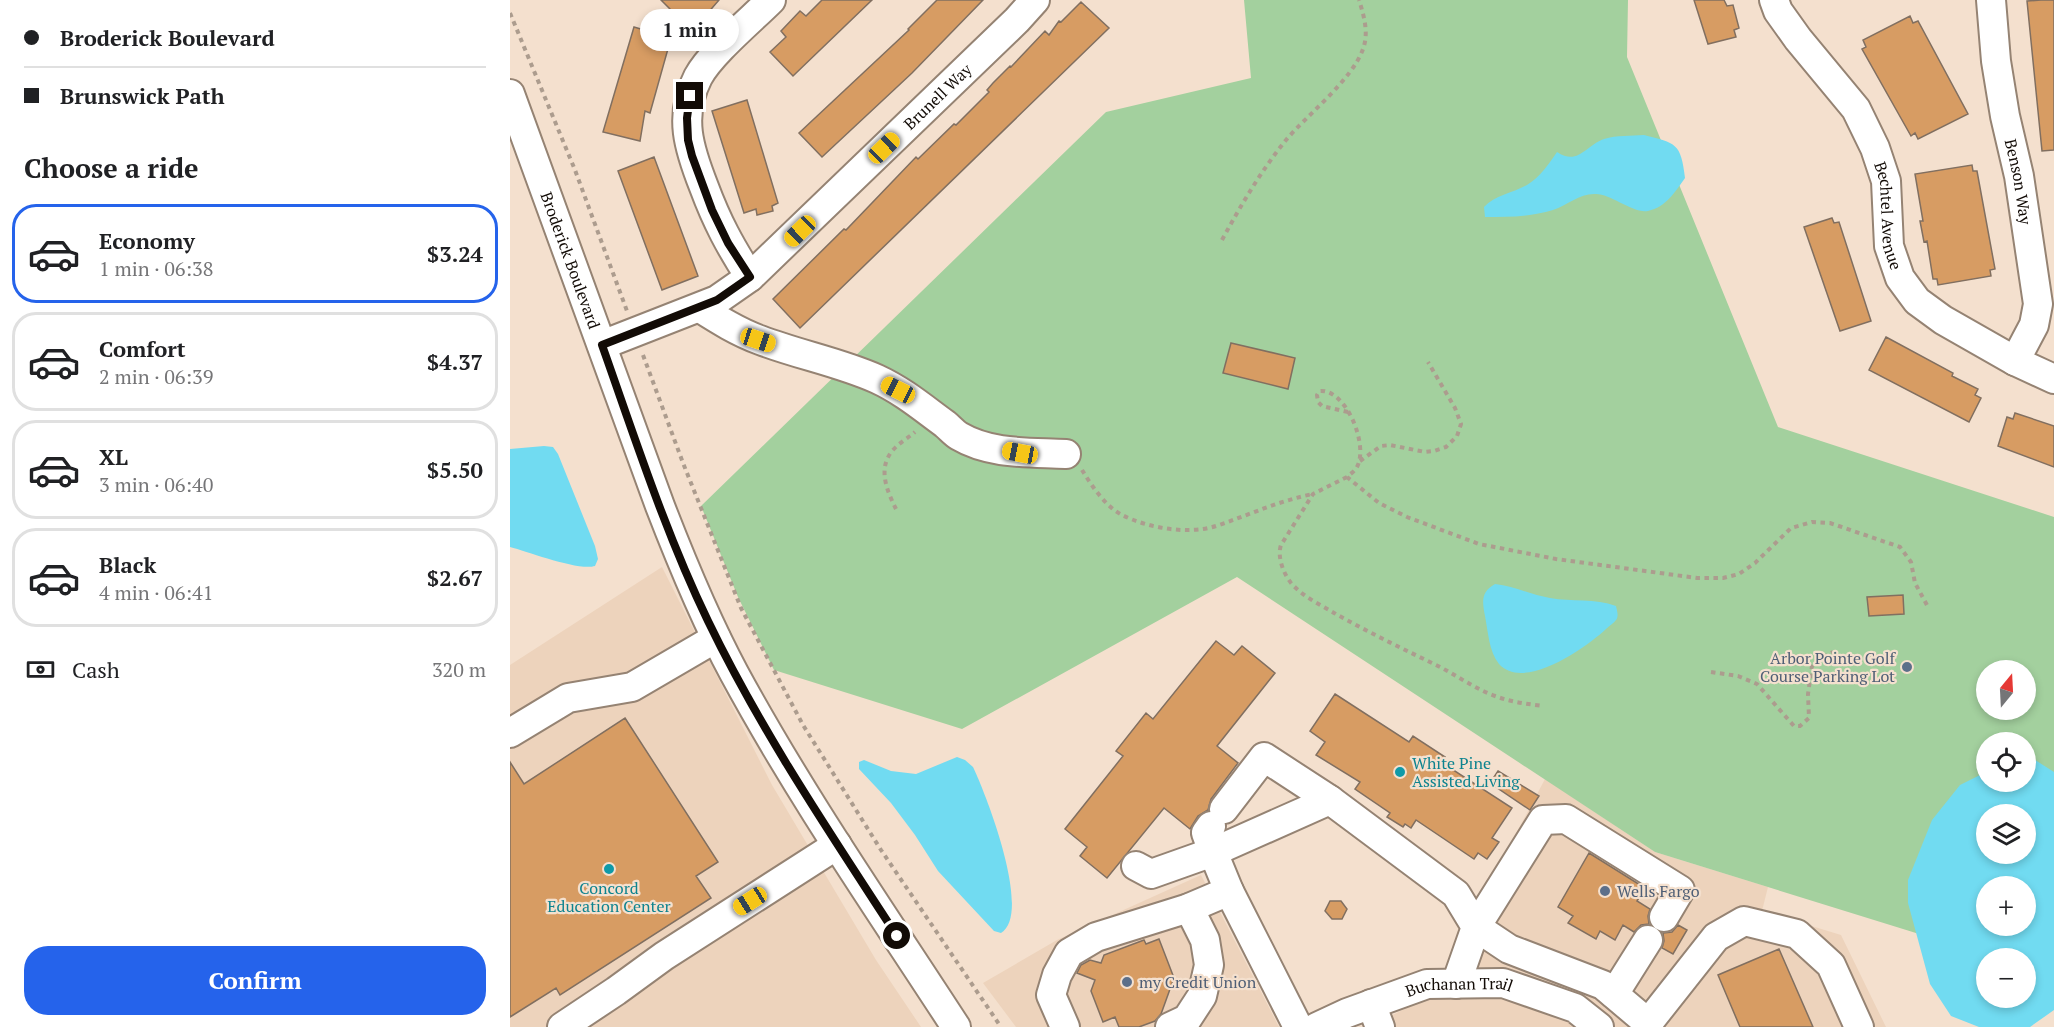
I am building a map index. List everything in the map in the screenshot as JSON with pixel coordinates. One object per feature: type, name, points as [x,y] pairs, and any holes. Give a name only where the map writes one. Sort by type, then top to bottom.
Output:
[{"type":"street","points":[[750,277],[728,243],[712,210],[692,156],[688,140],[687,118],[690,96],[699,76],[710,60],[771,0]]},
{"type":"street","name":"Brunell Way","points":[[602,345],[700,308],[717,300],[750,277],[1035,0]]},
{"type":"street","name":"Bechtel Avenue","points":[[1774,0],[1778,11],[1798,39],[1856,109],[1875,148],[1886,181],[1888,246],[1900,278],[1917,301],[1943,320],[2015,361],[2054,379]]},
{"type":"street","name":"Benson Way","points":[[1991,0],[2001,94],[2019,176],[2038,304],[2034,325],[2015,361]]},
{"type":"street","name":"Broderick Boulevard","points":[[510,94],[681,562],[716,638],[777,748],[956,1027]]},
{"type":"street","points":[[700,308],[728,326],[758,340],[878,380],[916,401],[957,435],[971,442],[1020,453],[1066,453]]},
{"type":"street","points":[[510,733],[568,698],[632,687],[716,638]]},
{"type":"street","points":[[1298,1027],[1229,891],[1216,829],[1264,758],[1330,800],[1456,894],[1476,927],[1509,950],[1604,985],[1647,1025],[1716,937],[1744,921],[1797,934],[1831,965],[1859,1027]]},
{"type":"street","points":[[1136,866],[1151,874],[1216,829],[1330,800]]},
{"type":"street","points":[[1456,984],[1476,927],[1543,820],[1566,819],[1680,890],[1664,917]]},
{"type":"street","points":[[561,1027],[664,956],[837,844]]},
{"type":"street","points":[[1065,1027],[1051,995],[1057,975],[1069,953],[1096,937],[1189,908],[1229,891]]},
{"type":"street","points":[[1170,1027],[1186,1019],[1202,996],[1209,965],[1205,940],[1189,908]]},
{"type":"street","points":[[1614,994],[1648,940]]},
{"type":"street","name":"Buchanan Trail","points":[[1317,1027],[1376,1016],[1427,984],[1503,983],[1575,1008],[1599,1027]]},
{"type":"path","points":[[1222,240],[1258,177],[1287,140],[1358,60],[1366,38],[1366,25],[1359,0]]},
{"type":"path","points":[[510,13],[575,170],[683,463],[741,608],[792,706],[880,850],[1001,1027]]},
{"type":"path","points":[[1359,462],[1381,446],[1390,445],[1434,451],[1446,447],[1457,436],[1461,424],[1455,408],[1428,362]]},
{"type":"path","points":[[1066,453],[1082,470],[1095,490],[1121,514],[1149,525],[1191,530],[1215,526],[1275,503],[1313,494],[1347,477],[1359,462],[1360,441],[1357,429],[1348,412],[1336,395],[1328,390],[1320,390],[1317,395],[1318,402],[1322,406],[1348,412]]},
{"type":"path","points":[[896,510],[885,482],[884,470],[887,460],[893,450],[932,416]]},
{"type":"path","points":[[1347,477],[1379,504],[1479,544],[1556,559],[1697,578],[1723,578],[1739,574],[1755,563],[1791,528],[1812,522],[1830,524],[1900,547],[1911,562],[1915,583],[1928,607]]},
{"type":"path","points":[[1313,494],[1279,550],[1287,577],[1299,590],[1354,624],[1495,696],[1515,702],[1544,706]]},
{"type":"path","points":[[1711,672],[1738,676],[1756,684],[1794,726],[1800,726],[1809,718],[1808,694],[1812,666],[1814,662],[1833,652]]},
{"type":"shaded area","points":[[662,567],[772,785],[876,960],[921,1027],[510,1027],[510,665]]},
{"type":"shaded area","points":[[1545,779],[1655,852],[1768,887],[1762,911],[1841,935],[1886,1027],[1368,1027],[1429,997],[1454,998],[1447,964]]},
{"type":"shaded area","points":[[1201,875],[1279,1027],[1016,1027],[983,983],[1057,940]]},
{"type":"green space","points":[[1244,0],[1628,0],[1627,57],[1778,427],[2054,517],[2054,924],[2036,930],[2036,876],[1976,876],[1976,936],[2018,936],[1983,948],[1976,948],[1974,951],[1655,852],[1237,577],[962,729],[774,670],[738,597],[701,506],[1106,112],[1251,78]]},
{"type":"water","points":[[1644,135],[1675,146],[1679,151],[1683,166],[1685,178],[1670,198],[1660,206],[1648,211],[1636,210],[1608,197],[1590,194],[1558,208],[1536,214],[1485,217],[1484,207],[1488,203],[1532,182],[1557,152],[1571,157],[1604,139]]},
{"type":"water","points":[[553,447],[558,454],[595,546],[598,559],[595,566],[566,564],[510,547],[510,449]]},
{"type":"water","points":[[1495,584],[1550,598],[1592,601],[1616,606],[1617,617],[1597,637],[1555,664],[1524,673],[1510,671],[1499,664],[1491,647],[1483,606],[1487,590]]},
{"type":"water","points":[[957,757],[973,767],[1004,853],[1010,879],[1012,903],[1010,922],[1001,933],[994,931],[938,871],[891,803],[859,769],[859,762],[864,760],[891,771],[916,774]]},
{"type":"water","points":[[2036,761],[2054,772],[2054,1010],[2030,1027],[1979,1027],[1951,1016],[1930,984],[1908,903],[1908,880],[1932,820],[1960,785],[1976,777],[1976,792],[2036,792]]},
{"type":"building","points":[[661,0],[719,0],[694,29],[691,26],[689,28]]},
{"type":"building","points":[[822,0],[872,0],[793,76],[770,52],[786,37],[781,31],[800,11],[806,16]]},
{"type":"building","points":[[937,0],[983,0],[912,73],[822,157],[799,133],[909,30]]},
{"type":"building","points":[[1694,0],[1724,0],[1727,6],[1733,5],[1739,28],[1734,30],[1736,37],[1708,44]]},
{"type":"building","points":[[2054,0],[2054,150],[2042,151],[2027,1]]},
{"type":"building","points":[[1081,2],[1109,28],[800,328],[773,299],[844,229],[846,230],[916,157],[918,159],[954,124],[956,125],[989,92],[987,90],[993,83],[1045,31],[1049,35],[1059,21],[1061,22]]},
{"type":"building","points":[[1910,16],[1913,23],[1918,21],[1968,114],[1918,139],[1915,133],[1911,136],[1862,49],[1866,47],[1863,40]]},
{"type":"building","points":[[634,27],[671,38],[650,113],[645,111],[640,141],[603,132]]},
{"type":"building","points":[[747,100],[778,203],[772,206],[773,211],[757,215],[756,209],[744,213],[712,111]]},
{"type":"building","points":[[654,157],[698,276],[662,290],[618,171]]},
{"type":"building","points":[[1972,165],[1973,171],[1977,171],[1995,269],[1990,270],[1991,276],[1938,285],[1937,279],[1933,279],[1927,241],[1924,242],[1915,174]]},
{"type":"building","points":[[1832,218],[1834,223],[1839,222],[1871,321],[1840,331],[1804,227]]},
{"type":"building","points":[[1886,337],[1978,389],[1975,395],[1981,398],[1969,422],[1869,370]]},
{"type":"building","points":[[1231,343],[1295,358],[1288,389],[1223,373]]},
{"type":"building","points":[[2015,413],[2054,426],[2054,467],[1998,446],[2007,417],[2013,419]]},
{"type":"building","points":[[1903,595],[1904,614],[1869,616],[1867,597]]},
{"type":"building","points":[[1216,641],[1234,655],[1242,646],[1275,673],[1217,746],[1238,763],[1211,799],[1208,810],[1198,816],[1190,829],[1164,808],[1107,878],[1080,856],[1087,847],[1065,829],[1123,756],[1116,751],[1146,713],[1153,719]]},
{"type":"building","name":"White Pine Assisted Living","points":[[1335,694],[1409,742],[1413,736],[1445,757],[1441,762],[1512,808],[1492,838],[1499,842],[1487,859],[1478,853],[1474,859],[1416,820],[1411,828],[1405,824],[1403,827],[1387,817],[1390,813],[1355,789],[1360,782],[1316,755],[1325,742],[1310,731]]},
{"type":"building","name":"Concord Education Center","points":[[625,718],[718,862],[696,876],[711,898],[560,995],[556,988],[510,1017],[510,762],[524,784]]},
{"type":"building","points":[[1498,771],[1539,796],[1530,810],[1490,783]]},
{"type":"building","name":"Wells Fargo","points":[[1589,853],[1645,888],[1637,901],[1650,909],[1649,924],[1641,925],[1634,932],[1623,925],[1615,940],[1600,931],[1596,939],[1568,923],[1573,916],[1558,907]]},
{"type":"building","points":[[1330,901],[1341,901],[1347,909],[1342,919],[1332,919],[1325,911]]},
{"type":"building","points":[[1678,925],[1687,930],[1673,954],[1662,948],[1663,933],[1672,932]]},
{"type":"building","name":"my Credit Union","points":[[1159,939],[1174,978],[1161,1014],[1155,1021],[1139,1027],[1119,1027],[1115,1017],[1103,1022],[1091,991],[1095,980],[1077,973],[1081,965],[1090,960],[1101,963],[1104,955],[1144,940],[1146,944]]},
{"type":"building","points":[[1779,949],[1813,1027],[1740,1027],[1718,975]]},
{"type":"place","name":"Arbor Pointe Golf Course Parking Lot","points":[[1907,667]]},
{"type":"place","name":"White Pine Assisted Living","points":[[1400,772]]},
{"type":"place","name":"Concord Education Center","points":[[609,869]]},
{"type":"place","name":"Wells Fargo","points":[[1605,891]]},
{"type":"place","name":"my Credit Union","points":[[1127,982]]},
{"type":"route","points":[[690,96],[687,118],[688,140],[692,156],[712,210],[728,243],[750,277],[717,300],[602,345],[681,562],[716,638],[804,794],[897,936]]}]
